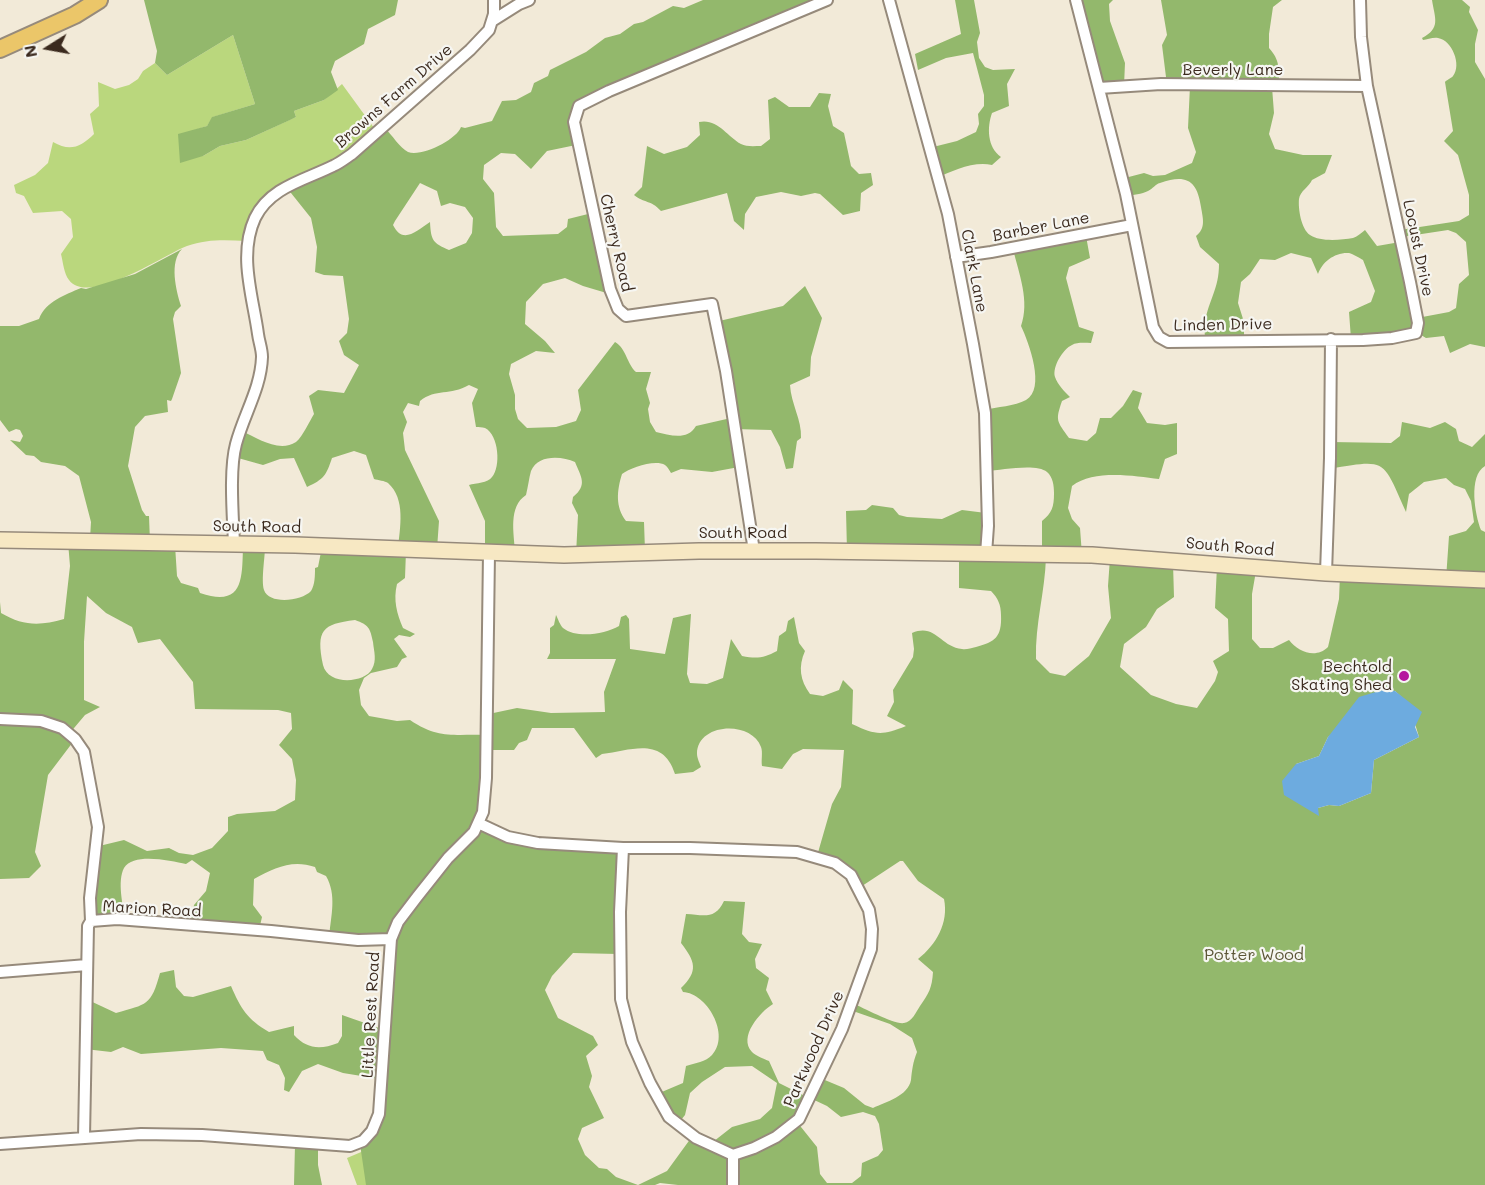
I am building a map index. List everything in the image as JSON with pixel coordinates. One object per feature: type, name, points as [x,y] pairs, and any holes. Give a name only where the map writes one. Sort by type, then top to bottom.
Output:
[{"type":"main road","points":[[0,49],[75,15],[99,0]]},
{"type":"street","points":[[492,21],[494,0]]},
{"type":"street","points":[[492,21],[519,3],[529,0]]},
{"type":"street","name":"Cherry Road","points":[[754,551],[726,370],[712,304],[626,316],[618,309],[610,289],[574,122],[579,106],[609,91],[827,0]]},
{"type":"street","name":"Clark Lane","points":[[889,0],[948,214],[985,413],[988,526],[986,554]]},
{"type":"street","name":"Linden Drive","points":[[1076,0],[1132,225],[1153,327],[1159,337],[1168,342],[1331,339]]},
{"type":"street","points":[[1360,0],[1361,37],[1367,86]]},
{"type":"street","name":"Browns Farm Drive","points":[[234,544],[235,447],[260,380],[262,354],[247,259],[249,238],[256,217],[268,201],[284,188],[334,166],[352,154],[470,50],[489,30],[492,21]]},
{"type":"street","name":"Beverly Lane","points":[[1099,88],[1161,84],[1367,86]]},
{"type":"street","name":"Locust Drive","points":[[1331,339],[1392,338],[1416,333],[1417,327],[1410,282],[1367,86]]},
{"type":"street","name":"Barber Lane","points":[[956,257],[1132,225]]},
{"type":"street","points":[[1326,573],[1331,339]]},
{"type":"street","name":"South Road","points":[[0,540],[234,544],[564,555],[754,551],[1092,555],[1326,573],[1485,580]]},
{"type":"street","name":"Little Rest Road","points":[[0,1144],[141,1134],[202,1135],[350,1146],[363,1141],[372,1131],[379,1114],[391,939],[398,922],[448,858],[474,832],[483,812],[486,778],[489,553]]},
{"type":"street","points":[[0,719],[41,721],[62,728],[84,752],[98,827],[90,898],[91,921]]},
{"type":"street","name":"Parkwood Drive","points":[[477,823],[508,837],[538,843],[623,848],[797,852],[836,863],[851,875],[869,910],[872,928],[871,949],[842,1029],[799,1119],[769,1141],[754,1149],[733,1155]]},
{"type":"street","points":[[623,848],[619,962],[621,999],[632,1042],[650,1083],[669,1117],[696,1138],[733,1155],[733,1185]]},
{"type":"street","name":"Marion Road","points":[[84,1137],[88,926],[91,921],[117,919],[358,940],[391,939]]},
{"type":"street","points":[[0,972],[87,965]]},
{"type":"green space","points":[[144,0],[398,0],[395,15],[368,29],[364,44],[335,61],[331,72],[338,90],[324,100],[294,111],[296,117],[290,120],[246,140],[220,146],[203,156],[180,163],[178,134],[207,126],[212,117],[255,104],[233,35],[167,75],[155,63],[157,51]]},
{"type":"green space","name":"Potter Wood","points":[[703,0],[826,0],[579,107],[576,145],[547,151],[531,169],[515,154],[501,153],[484,165],[483,179],[494,193],[496,227],[503,236],[558,234],[567,227],[568,219],[592,213],[610,294],[565,278],[543,284],[526,302],[525,324],[555,353],[536,351],[511,364],[509,374],[515,395],[515,409],[518,419],[527,428],[556,427],[576,421],[581,410],[578,390],[615,342],[622,348],[636,372],[651,372],[646,389],[650,403],[648,409],[650,422],[656,432],[683,435],[688,434],[696,426],[731,418],[715,322],[783,306],[805,286],[822,318],[811,357],[810,376],[790,385],[801,431],[793,468],[786,469],[780,447],[771,430],[734,429],[739,467],[712,472],[681,469],[671,473],[665,465],[655,463],[631,469],[622,474],[618,492],[620,510],[626,521],[644,522],[645,551],[576,555],[578,515],[572,503],[573,497],[582,485],[581,477],[575,462],[564,458],[545,459],[534,465],[526,495],[520,500],[514,513],[515,552],[485,552],[485,521],[469,485],[485,482],[492,477],[497,466],[497,451],[490,432],[485,428],[476,427],[472,403],[478,389],[469,385],[426,397],[420,401],[419,406],[408,403],[403,412],[407,422],[403,433],[405,450],[439,521],[437,549],[406,551],[405,578],[397,584],[396,590],[397,612],[403,628],[415,634],[410,637],[399,635],[394,639],[407,657],[402,659],[397,667],[371,673],[364,678],[359,690],[361,705],[369,716],[397,721],[410,720],[437,733],[454,735],[484,735],[484,715],[517,708],[551,713],[605,712],[604,692],[616,659],[547,659],[550,653],[550,628],[554,625],[556,615],[563,628],[583,634],[613,629],[619,626],[621,617],[626,615],[629,619],[630,649],[665,654],[673,618],[691,614],[687,674],[690,683],[707,684],[723,678],[731,639],[742,656],[756,658],[768,655],[777,651],[779,636],[786,631],[788,621],[794,617],[799,643],[805,651],[801,662],[802,678],[810,694],[823,696],[839,690],[843,680],[853,690],[852,724],[879,733],[906,726],[887,716],[894,702],[893,690],[913,657],[912,633],[927,631],[948,644],[962,649],[983,645],[993,640],[999,633],[1000,605],[991,591],[959,588],[959,556],[847,551],[846,511],[866,510],[872,505],[893,508],[899,515],[907,517],[942,519],[962,510],[986,513],[985,554],[1042,553],[1042,521],[1052,509],[1054,502],[1052,479],[1047,472],[1035,468],[987,471],[984,410],[1022,402],[1032,394],[1035,386],[1034,365],[1021,326],[1024,297],[1013,249],[1086,236],[1090,258],[1069,267],[1066,278],[1079,327],[1094,332],[1091,343],[1072,345],[1065,350],[1057,364],[1055,377],[1070,397],[1062,401],[1058,413],[1060,424],[1069,438],[1087,441],[1096,433],[1100,418],[1111,418],[1123,406],[1133,390],[1142,393],[1138,408],[1147,423],[1165,425],[1177,423],[1177,454],[1165,459],[1159,479],[1114,475],[1091,477],[1072,486],[1068,508],[1072,519],[1080,528],[1082,555],[1046,557],[1036,659],[1050,673],[1065,676],[1089,656],[1111,618],[1108,586],[1110,558],[1173,563],[1174,597],[1157,609],[1146,627],[1124,644],[1120,667],[1151,695],[1176,704],[1197,708],[1215,681],[1218,672],[1213,661],[1229,651],[1228,619],[1215,608],[1217,566],[1256,571],[1252,594],[1252,639],[1260,648],[1273,648],[1289,640],[1297,648],[1307,653],[1323,651],[1328,647],[1339,599],[1340,575],[1446,579],[1449,536],[1466,531],[1474,522],[1471,501],[1465,489],[1454,485],[1446,478],[1424,482],[1409,494],[1406,512],[1387,472],[1381,467],[1363,464],[1329,469],[1331,442],[1391,443],[1400,436],[1402,422],[1430,428],[1445,422],[1456,429],[1459,441],[1472,447],[1485,434],[1485,466],[1476,478],[1474,496],[1481,530],[1485,532],[1485,1185],[678,1185],[660,1183],[655,1185],[638,1185],[366,1185],[360,1144],[378,1115],[380,1079],[343,1073],[318,1064],[302,1071],[289,1092],[284,1090],[285,1078],[279,1065],[267,1060],[263,1051],[221,1048],[141,1054],[123,1047],[111,1052],[85,1049],[86,999],[116,1013],[135,1008],[150,998],[160,973],[174,970],[176,987],[184,996],[193,997],[231,986],[242,1007],[255,1023],[269,1032],[294,1026],[294,1035],[309,1046],[325,1047],[338,1043],[342,1036],[342,1015],[382,1029],[389,943],[329,937],[332,906],[329,883],[326,876],[317,872],[315,867],[299,864],[276,868],[254,879],[253,905],[262,917],[259,930],[190,925],[194,905],[206,891],[210,873],[192,860],[186,864],[153,859],[136,860],[129,863],[124,868],[121,880],[125,919],[90,922],[95,847],[124,840],[147,851],[169,848],[179,853],[193,855],[212,848],[228,831],[228,817],[237,814],[275,811],[295,800],[296,780],[292,759],[279,745],[292,729],[291,713],[278,710],[195,709],[193,682],[160,639],[138,643],[132,627],[106,613],[87,596],[84,700],[100,707],[85,715],[69,734],[73,742],[48,775],[35,852],[41,866],[29,878],[0,879],[0,602],[1,613],[24,622],[39,624],[64,619],[70,566],[68,542],[90,539],[91,522],[79,476],[65,466],[41,462],[34,456],[26,455],[10,440],[20,442],[23,436],[20,430],[9,432],[0,420],[0,326],[19,326],[39,319],[51,303],[63,296],[81,288],[86,289],[135,274],[182,249],[175,269],[181,306],[175,312],[173,319],[181,373],[171,401],[167,400],[168,412],[145,416],[135,427],[128,466],[142,510],[146,516],[149,516],[150,542],[175,545],[177,576],[181,583],[198,588],[200,593],[214,597],[233,593],[238,587],[241,579],[243,546],[265,547],[263,580],[267,595],[279,600],[301,597],[311,591],[322,547],[398,548],[400,505],[394,490],[387,482],[374,479],[366,455],[354,451],[332,458],[324,476],[307,487],[294,458],[280,459],[263,465],[238,458],[242,431],[275,445],[289,445],[296,442],[314,414],[309,396],[318,390],[344,393],[359,365],[344,355],[339,341],[347,333],[349,319],[343,276],[315,272],[317,247],[311,218],[287,188],[327,169],[385,128],[408,152],[430,150],[453,137],[461,127],[492,121],[502,101],[516,100],[531,92],[534,83],[548,76],[550,70],[586,52],[605,38],[620,34],[634,24],[643,22],[673,6],[684,8]],"holes":[[[420,183],[437,191],[441,206],[450,203],[465,207],[473,218],[472,233],[466,243],[449,250],[434,240],[430,222],[415,232],[405,235],[397,231],[393,225]],[[355,620],[366,625],[370,630],[375,659],[374,666],[368,674],[347,680],[339,679],[326,672],[320,644],[324,631],[335,624]],[[1395,691],[1409,704],[1419,737],[1374,760],[1371,793],[1339,806],[1329,805],[1318,808],[1296,764],[1319,756],[1328,737]],[[532,728],[574,728],[596,758],[602,754],[635,749],[655,750],[663,754],[670,762],[675,774],[693,772],[701,767],[697,754],[699,744],[706,736],[725,729],[747,732],[755,738],[762,749],[762,766],[782,769],[793,754],[803,749],[844,750],[841,787],[832,804],[817,856],[850,876],[859,888],[903,861],[918,881],[944,899],[945,917],[940,933],[918,959],[933,972],[931,986],[912,1019],[900,1023],[852,1003],[853,1011],[890,1024],[912,1038],[917,1052],[909,1086],[896,1098],[873,1108],[865,1105],[844,1088],[820,1078],[809,1098],[779,1083],[769,1061],[752,1052],[748,1046],[752,1025],[773,1004],[766,990],[769,978],[756,968],[755,959],[762,944],[749,942],[742,934],[745,902],[724,901],[713,914],[686,914],[681,943],[693,966],[691,976],[681,988],[683,992],[700,999],[714,1016],[719,1037],[717,1047],[707,1059],[686,1066],[683,1083],[657,1094],[677,1125],[685,1115],[690,1093],[702,1082],[725,1067],[752,1066],[777,1083],[772,1108],[760,1119],[732,1127],[709,1145],[691,1138],[667,1171],[638,1185],[616,1177],[607,1169],[599,1168],[585,1155],[578,1139],[582,1128],[604,1118],[589,1087],[592,1076],[586,1056],[598,1045],[593,1036],[558,1018],[545,990],[552,976],[573,953],[618,954],[622,850],[508,838],[478,820],[488,750],[514,750],[519,743],[527,740]],[[810,1098],[827,1106],[841,1117],[863,1112],[875,1116],[879,1124],[883,1150],[878,1156],[862,1163],[861,1176],[852,1183],[827,1183],[820,1174],[817,1147],[797,1122]]]},
{"type":"green space","points":[[955,0],[974,0],[980,33],[977,42],[979,58],[985,67],[993,70],[1015,69],[1007,84],[1009,106],[992,113],[989,124],[989,136],[993,148],[1001,157],[992,165],[978,164],[936,178],[929,148],[957,141],[976,132],[979,124],[978,114],[984,106],[984,95],[973,53],[946,58],[918,70],[915,54],[961,34]]},
{"type":"green space","points":[[1074,0],[1113,0],[1109,4],[1110,21],[1125,63],[1124,86],[1102,88]]},
{"type":"green space","points":[[1161,0],[1282,0],[1273,7],[1269,34],[1269,48],[1273,52],[1279,69],[1279,84],[1272,87],[1274,113],[1269,134],[1275,149],[1303,155],[1332,155],[1325,173],[1312,180],[1300,196],[1299,208],[1302,223],[1310,235],[1319,239],[1353,238],[1365,230],[1377,246],[1400,242],[1417,318],[1449,312],[1456,308],[1459,284],[1469,275],[1466,242],[1456,233],[1448,230],[1402,237],[1400,230],[1459,221],[1469,215],[1469,195],[1458,155],[1444,141],[1453,131],[1445,82],[1453,77],[1456,71],[1456,60],[1448,43],[1436,38],[1423,40],[1422,38],[1434,27],[1432,0],[1462,0],[1470,7],[1469,12],[1478,30],[1475,62],[1485,79],[1485,347],[1470,344],[1450,353],[1444,336],[1426,338],[1416,332],[1351,339],[1349,312],[1371,302],[1375,291],[1363,260],[1349,253],[1339,254],[1330,259],[1318,274],[1311,258],[1291,253],[1275,260],[1260,259],[1250,274],[1241,282],[1238,303],[1244,322],[1244,339],[1205,341],[1205,322],[1216,287],[1219,264],[1200,247],[1196,236],[1203,223],[1197,191],[1189,182],[1177,179],[1158,184],[1143,193],[1126,196],[1121,179],[1144,173],[1153,176],[1165,175],[1192,163],[1196,152],[1188,128],[1190,86],[1167,85],[1162,45],[1167,35]]},
{"type":"green space","points":[[233,35],[255,104],[213,117],[207,126],[180,135],[203,156],[220,146],[246,140],[296,117],[294,111],[324,100],[342,84],[377,132],[355,151],[267,200],[246,241],[216,240],[194,244],[109,283],[93,287],[79,287],[67,277],[61,254],[73,237],[71,219],[62,211],[33,213],[24,196],[16,193],[14,185],[35,175],[48,163],[53,142],[65,147],[75,147],[94,134],[90,114],[99,106],[98,82],[115,89],[129,85],[155,63],[167,75]]},
{"type":"green space","points":[[819,93],[831,94],[828,106],[833,126],[844,133],[851,166],[859,174],[871,173],[873,185],[861,193],[860,211],[843,215],[820,194],[801,196],[781,192],[756,197],[745,214],[744,230],[734,221],[727,193],[661,211],[634,195],[642,187],[647,146],[664,154],[687,147],[700,135],[699,122],[705,121],[722,128],[743,145],[761,146],[770,139],[768,100],[775,97],[789,107],[810,107]]},
{"type":"green space","points":[[399,1136],[408,1185],[357,1185],[347,1158]]},
{"type":"green space","points":[[295,1145],[318,1146],[318,1165],[322,1185],[294,1185]]},
{"type":"water","points":[[1386,689],[1395,691],[1422,712],[1415,727],[1419,737],[1374,760],[1371,793],[1339,806],[1329,805],[1318,808],[1319,816],[1284,795],[1282,781],[1296,764],[1319,756],[1328,737],[1359,697]]},
{"type":"place","name":"Bechtold Skating Shed","points":[[1404,676]]}]
